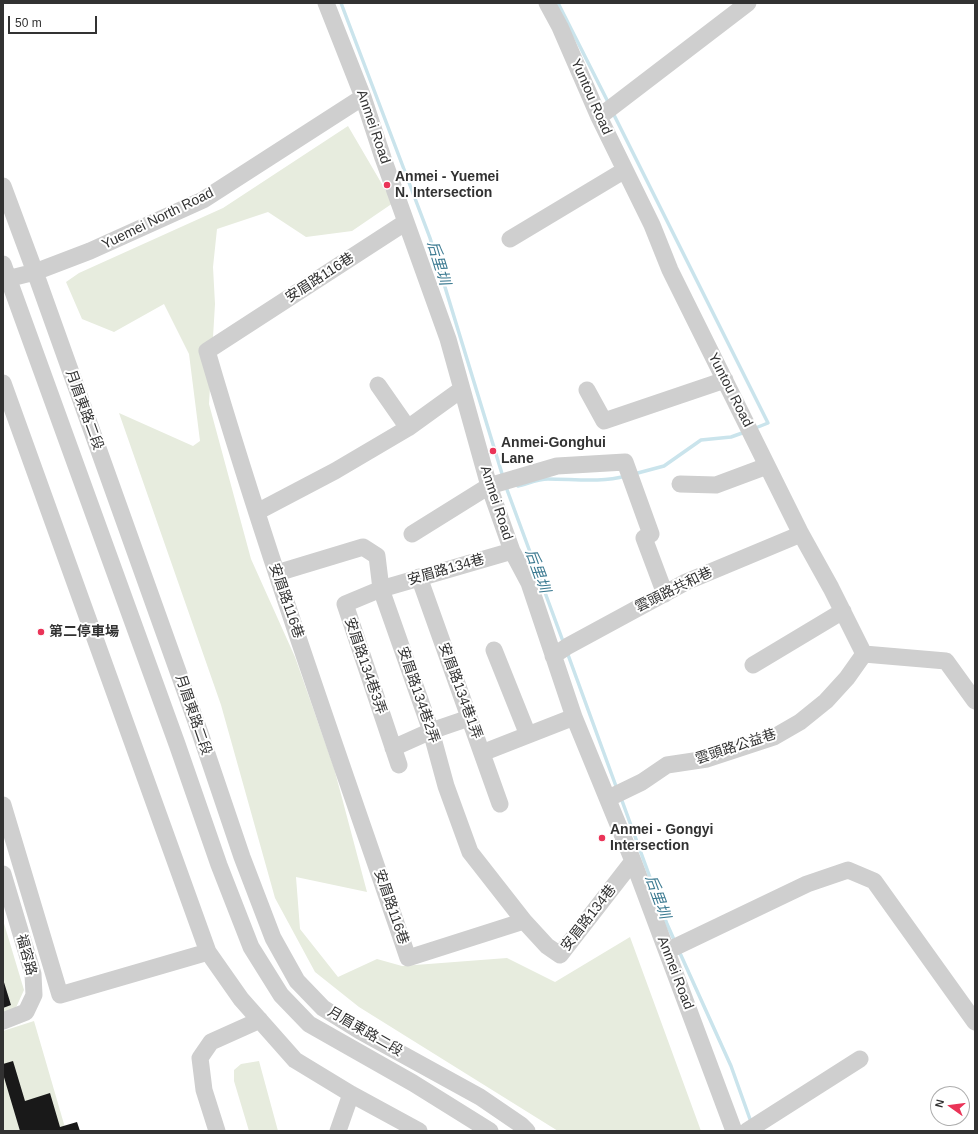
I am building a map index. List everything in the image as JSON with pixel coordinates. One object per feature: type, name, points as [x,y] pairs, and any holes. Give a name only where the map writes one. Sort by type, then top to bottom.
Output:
[{"type":"street","name":"Anmei Road","points":[[326,3],[363,97],[448,339],[489,486],[512,551],[529,583],[574,717],[633,861],[734,1131]]},
{"type":"street","name":"Yuntou Road","points":[[547,3],[560,27],[599,117],[652,225],[670,270],[801,534],[843,611],[864,654]]},
{"type":"street","points":[[599,117],[748,3]]},
{"type":"street","name":"Yuemei North Road","points":[[5,274],[35,272],[90,251],[203,200],[363,97]]},
{"type":"street","points":[[510,239],[625,170]]},
{"type":"street","name":"月眉東路二段","points":[[3,186],[197,726],[242,857],[273,938],[297,981],[323,1008],[360,1031],[480,1097],[521,1125],[527,1131]]},
{"type":"street","name":"安眉路116巷","points":[[406,222],[207,351],[234,441],[277,573],[408,958],[524,921]]},
{"type":"street","name":"月眉東路二段","points":[[5,274],[177,744],[219,865],[251,947],[281,995],[309,1024],[413,1083],[490,1131]]},
{"type":"street","points":[[587,390],[604,421],[725,380]]},
{"type":"street","points":[[3,383],[208,952],[242,999],[295,1060],[351,1094],[419,1131]]},
{"type":"street","points":[[378,385],[408,428]]},
{"type":"street","points":[[257,512],[335,471],[408,428],[462,389]]},
{"type":"street","points":[[412,534],[489,486],[557,466],[625,462],[651,534],[644,538],[665,594]]},
{"type":"street","points":[[680,484],[716,484],[768,466]]},
{"type":"street","name":"雲頭路共和巷","points":[[553,656],[568,646],[686,582],[801,534]]},
{"type":"street","name":"安眉路134巷2弄","points":[[277,573],[363,547],[377,556],[381,589],[431,731],[446,786],[470,852],[524,921]]},
{"type":"street","name":"安眉路134巷","points":[[381,589],[512,551]]},
{"type":"street","name":"安眉路134巷1弄","points":[[419,577],[500,804]]},
{"type":"street","name":"安眉路134巷3弄","points":[[381,589],[345,604],[399,765]]},
{"type":"street","points":[[753,664],[843,611]]},
{"type":"street","points":[[494,650],[528,735]]},
{"type":"street","points":[[864,654],[946,661],[975,701]]},
{"type":"street","name":"雲頭路公益巷","points":[[608,798],[642,782],[667,766],[707,759],[774,737],[800,722],[826,701],[864,654]]},
{"type":"street","points":[[482,753],[574,717]]},
{"type":"street","points":[[393,748],[431,731],[469,718]]},
{"type":"street","points":[[3,805],[60,995],[208,952]]},
{"type":"street","name":"安眉路134巷","points":[[524,921],[547,946],[560,955],[633,861]]},
{"type":"street","points":[[667,951],[807,884],[848,870],[874,881],[975,1022]]},
{"type":"street","name":"福容路","points":[[3,874],[33,974],[34,995],[26,1012],[3,1022]]},
{"type":"street","points":[[217,1131],[204,1090],[200,1058],[210,1042],[260,1020]]},
{"type":"street","points":[[747,1131],[860,1059]]},
{"type":"street","points":[[338,1131],[351,1094]]},
{"type":"shaded area","points":[[348,126],[393,203],[352,231],[306,237],[268,212],[217,229],[213,267],[215,304],[209,404],[251,559],[295,657],[334,768],[367,892],[296,877],[300,929],[338,977],[377,959],[402,966],[507,958],[555,982],[630,937],[701,1131],[558,1131],[359,1007],[315,972],[275,898],[221,705],[119,413],[193,446],[200,441],[189,354],[164,304],[114,332],[82,319],[66,282],[79,273],[223,208]]},
{"type":"shaded area","points":[[3,920],[24,990],[14,1012],[3,1015]]},
{"type":"shaded area","points":[[34,1021],[66,1131],[3,1131],[3,1031]]},
{"type":"shaded area","points":[[259,1061],[278,1131],[249,1131],[234,1081],[234,1070],[241,1064]]},
{"type":"building","points":[[3,979],[11,1005],[3,1008]]},
{"type":"building","points":[[13,1061],[25,1101],[50,1093],[60,1127],[77,1122],[80,1131],[20,1131],[3,1074],[3,1064]]},
{"type":"waterway","name":"后里圳","points":[[341,3],[430,238],[503,477]]},
{"type":"waterway","points":[[558,3],[609,104]]},
{"type":"waterway","points":[[612,111],[768,423],[753,429]]},
{"type":"waterway","points":[[634,474],[664,466],[701,440],[731,437],[745,432]]},
{"type":"waterway","points":[[518,486],[544,479],[597,480],[626,476]]},
{"type":"waterway","name":"后里圳","points":[[506,487],[564,644]]},
{"type":"waterway","name":"后里圳","points":[[567,652],[617,789]]},
{"type":"waterway","name":"后里圳","points":[[621,798],[675,942]]},
{"type":"waterway","name":"后里圳","points":[[679,951],[731,1066],[751,1122]]},
{"type":"place","name":"Anmei - Yuemei N. Intersection","points":[[387,185]]},
{"type":"place","name":"Anmei-Gonghui Lane","points":[[493,451]]},
{"type":"place","name":"第二停車場","points":[[41,632]]},
{"type":"place","name":"Anmei - Gongyi Intersection","points":[[602,838]]}]
